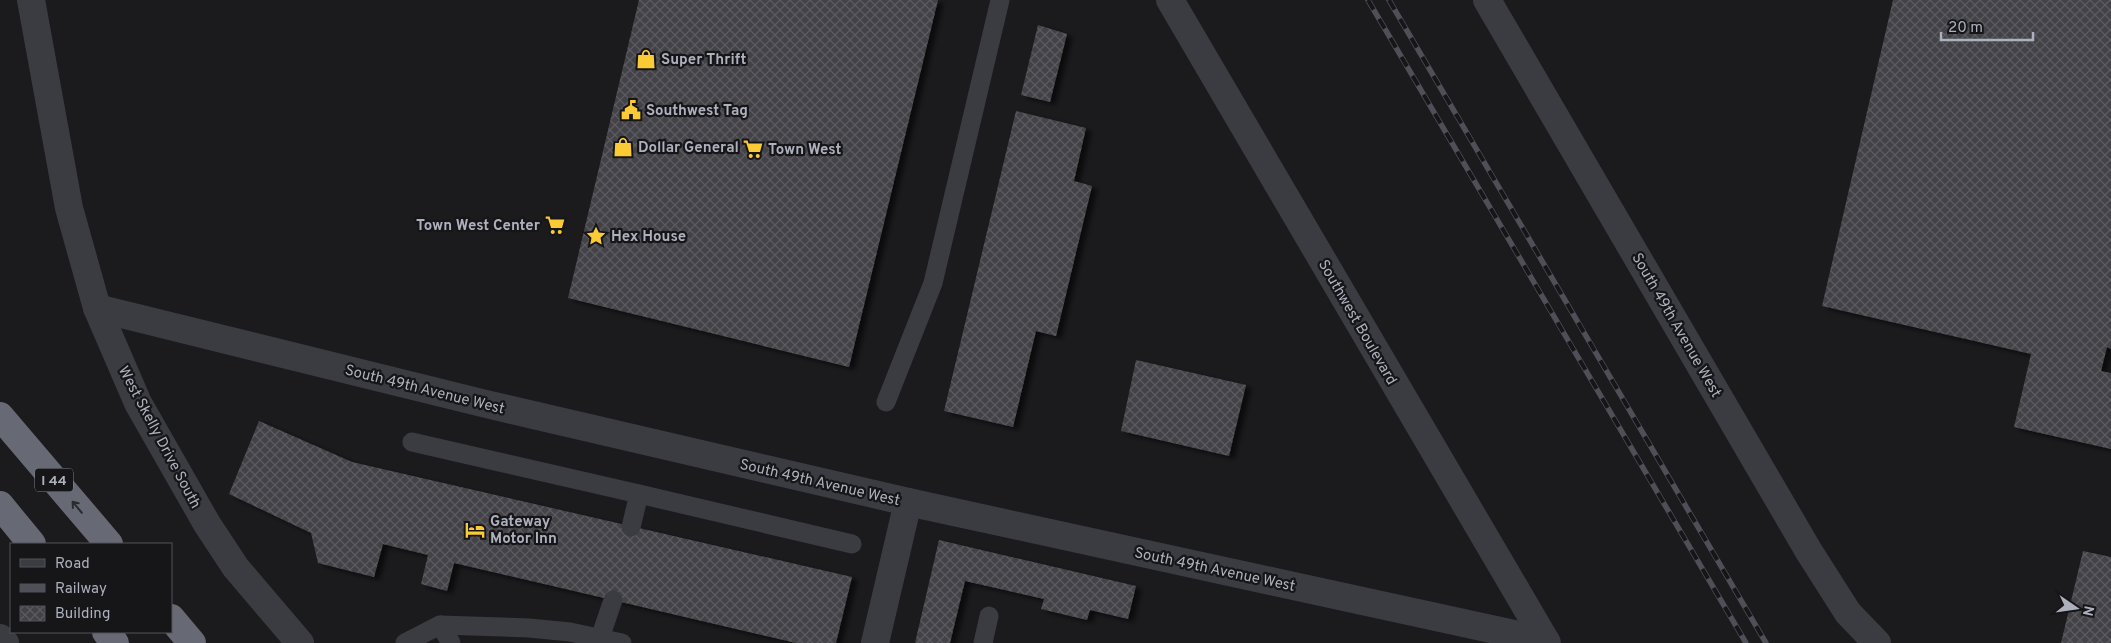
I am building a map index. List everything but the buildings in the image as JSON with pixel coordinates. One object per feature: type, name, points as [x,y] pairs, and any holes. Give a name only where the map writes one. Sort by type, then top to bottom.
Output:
[{"type":"highway","name":"I 44","points":[[0,416],[108,543]]},
{"type":"highway","points":[[1,507],[31,543]]},
{"type":"highway","points":[[172,619],[192,643]]},
{"type":"highway","points":[[107,633],[115,643]]},
{"type":"street","name":"West Skelly Drive South","points":[[31,0],[69,208],[97,308],[138,403],[207,524],[236,568],[300,643]]},
{"type":"street","name":"Southwest Boulevard","points":[[1170,0],[1546,642]]},
{"type":"street","name":"South 49th Avenue West","points":[[1487,0],[1808,550],[1848,613],[1877,643]]},
{"type":"street","name":"South 49th Avenue West","points":[[97,308],[482,403],[908,502],[1546,642]]},
{"type":"street","points":[[875,643],[908,502]]},
{"type":"street","points":[[0,638],[5,643]]},
{"type":"lane","points":[[886,402],[934,283],[1000,0]]},
{"type":"lane","points":[[412,442],[852,544]]},
{"type":"lane","points":[[631,527],[638,494]]},
{"type":"lane","points":[[600,638],[613,600]]},
{"type":"lane","points":[[983,643],[989,616]]},
{"type":"lane","points":[[440,625],[451,643]]},
{"type":"lane","points":[[405,643],[440,625],[529,628],[570,632],[622,643]]},
{"type":"railway","points":[[1368,0],[1746,643]]},
{"type":"railway","points":[[1389,0],[1766,643]]},
{"type":"place","name":"Super Thrift","points":[[646,59]]},
{"type":"place","name":"Southwest Tag","points":[[631,110]]},
{"type":"place","name":"Dollar General","points":[[623,147]]},
{"type":"place","name":"Town West","points":[[753,149]]},
{"type":"place","name":"Town West Center","points":[[555,225]]},
{"type":"place","name":"Hex House","points":[[596,236]]},
{"type":"place","name":"Gateway Motor Inn","points":[[475,530]]}]
